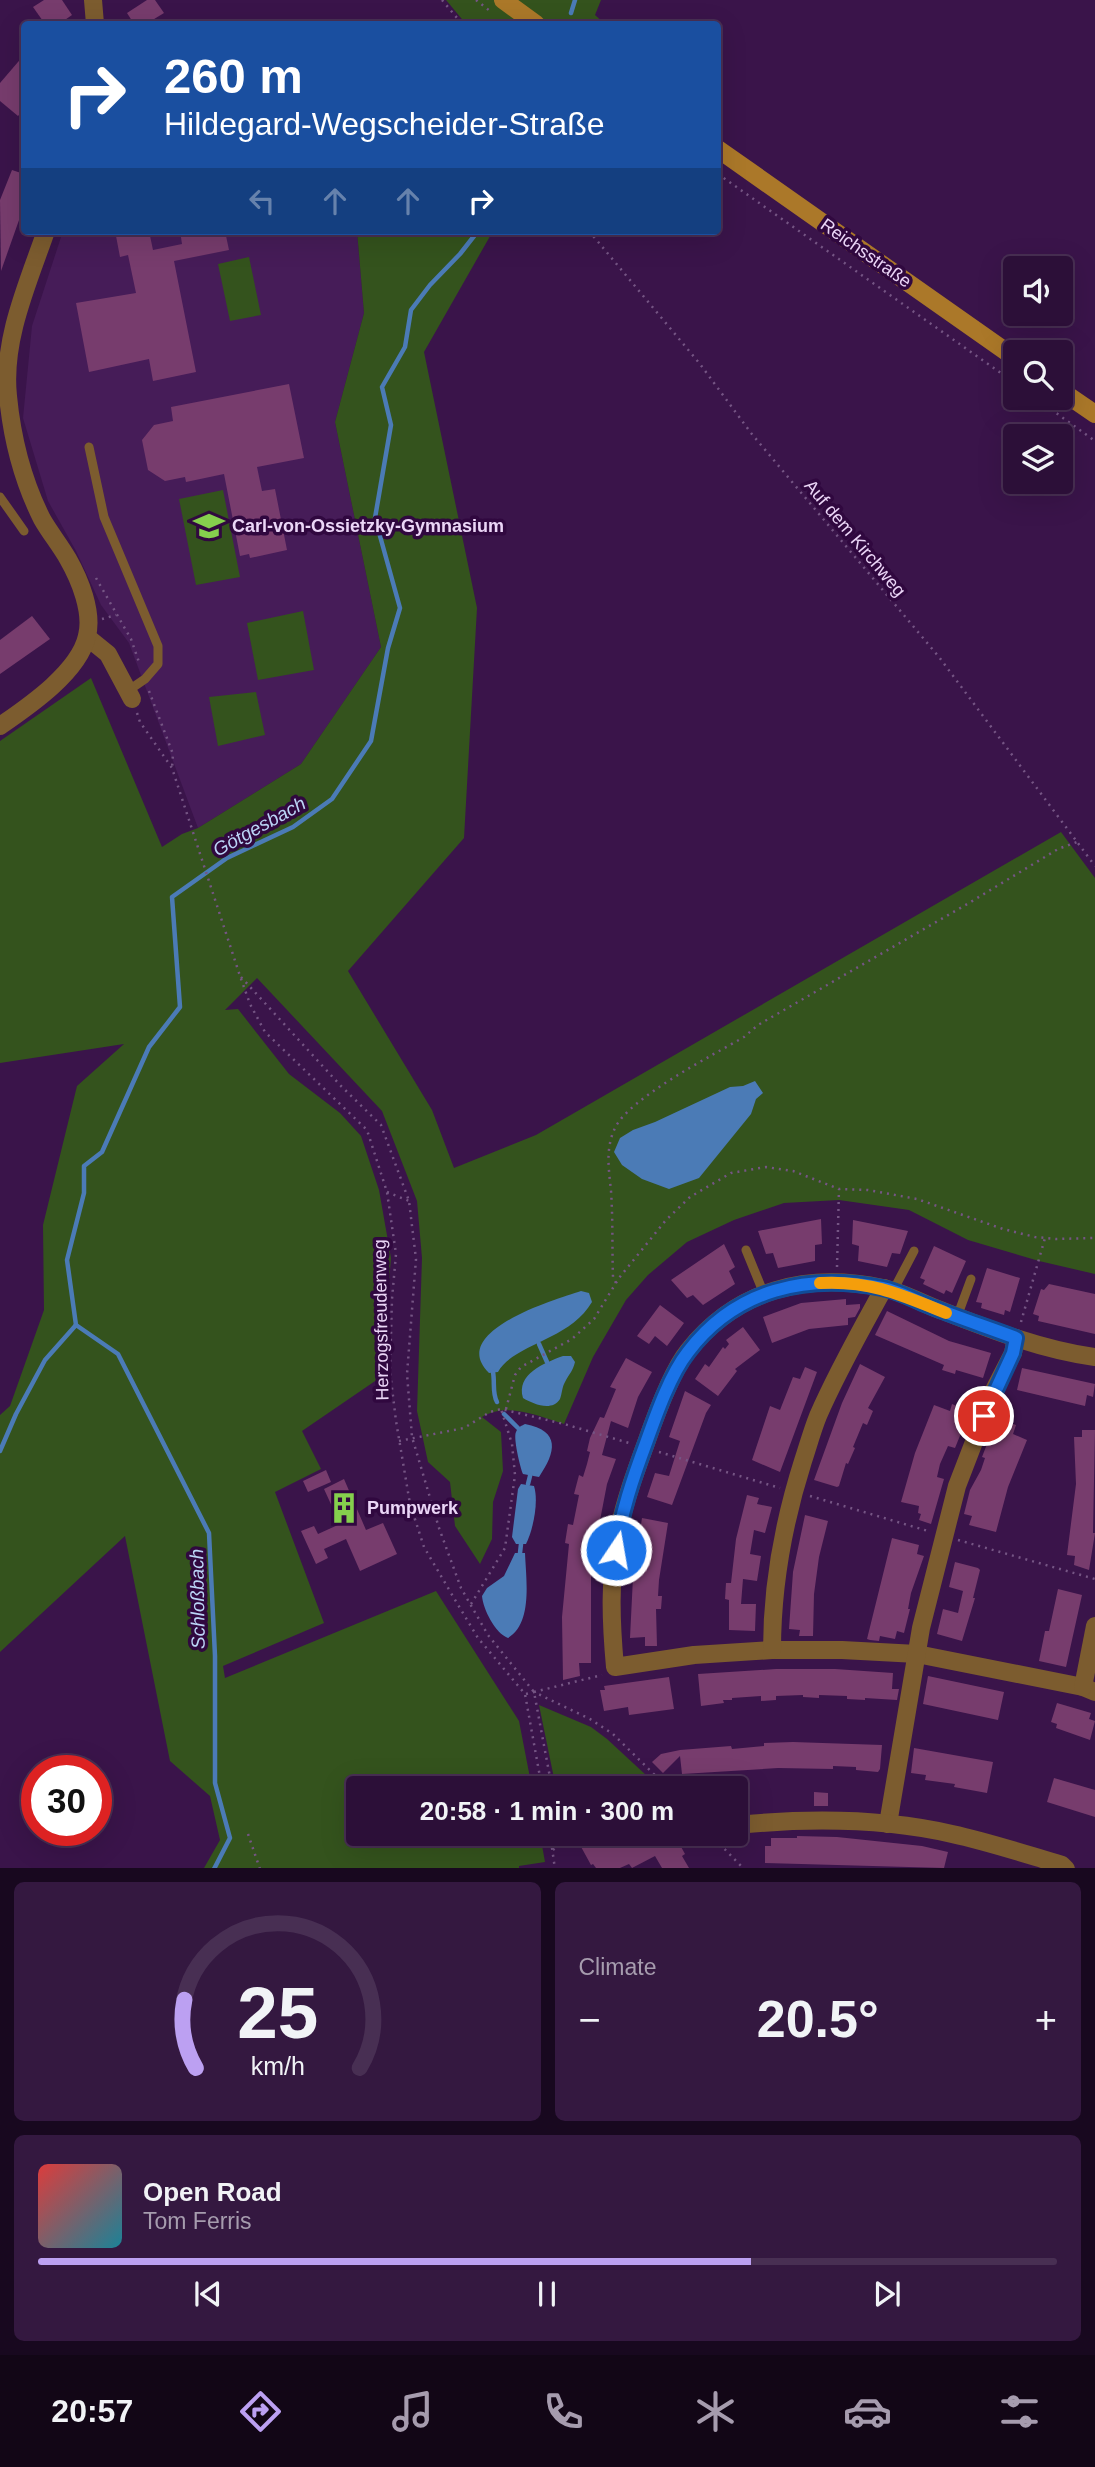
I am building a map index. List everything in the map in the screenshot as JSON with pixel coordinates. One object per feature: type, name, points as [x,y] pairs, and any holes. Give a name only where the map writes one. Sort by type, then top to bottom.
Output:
[{"type":"main road","points":[[503,0],[532,21]]},
{"type":"main road","name":"Reichsstraße","points":[[721,151],[1003,350]]},
{"type":"main road","points":[[1073,399],[1095,414]]},
{"type":"street","points":[[93,0],[94,21]]},
{"type":"street","points":[[0,726],[40,699],[76,659],[87,637],[88,622],[83,594],[69,561],[33,499],[8,443],[7,325],[44,235]]},
{"type":"street","points":[[87,637],[108,654],[130,694]]},
{"type":"street","points":[[1095,1357],[1016,1338],[888,1289],[837,1282],[802,1284],[747,1300],[716,1321],[686,1353],[654,1418],[630,1488],[618,1534],[611,1622],[615,1667],[694,1655],[772,1650],[842,1650],[917,1654],[1089,1689],[1095,1626]]},
{"type":"street","points":[[772,1650],[775,1581],[782,1537],[795,1487],[817,1419],[844,1360],[888,1289]]},
{"type":"street","points":[[888,1824],[917,1654],[957,1486],[973,1441],[1013,1353],[1016,1338]]},
{"type":"street","points":[[748,1824],[778,1821],[888,1824],[950,1833],[1066,1868]]},
{"type":"lane","points":[[89,447],[104,517],[158,646],[158,664],[130,694]]},
{"type":"lane","points":[[0,497],[24,531]]},
{"type":"lane","points":[[746,1250],[764,1294]]},
{"type":"lane","points":[[888,1289],[914,1251]]},
{"type":"lane","points":[[957,1317],[971,1279]]},
{"type":"path","points":[[442,0],[460,21]]},
{"type":"path","points":[[721,176],[1003,375]]},
{"type":"path","name":"Auf dem Kirchweg","points":[[592,235],[700,364],[751,433],[939,657],[1095,866]]},
{"type":"path","points":[[1049,410],[1095,441]]},
{"type":"path","points":[[91,569],[131,639],[145,678]]},
{"type":"path","points":[[130,694],[149,690],[173,754],[172,768]]},
{"type":"path","name":"Herzogsfreudenweg","points":[[130,694],[140,722],[172,768],[240,976],[250,1004],[265,1032],[367,1130],[387,1192],[396,1254],[390,1371],[410,1504],[424,1547],[478,1639],[525,1695],[540,1776]]},
{"type":"path","points":[[616,1283],[613,1277],[611,1191],[607,1165],[615,1127],[628,1109],[744,1037],[758,1025],[1058,849],[1077,842]]},
{"type":"path","points":[[240,976],[340,1085],[381,1125],[409,1201],[416,1259],[407,1374],[412,1437],[439,1528],[461,1588],[488,1635],[534,1692],[590,1719],[613,1734],[656,1776]]},
{"type":"path","points":[[471,1604],[505,1548],[515,1475],[512,1444],[504,1409],[515,1375],[521,1367],[572,1339],[594,1319],[616,1283],[666,1220],[690,1197],[731,1173],[765,1167],[793,1171],[839,1189],[868,1190],[917,1199],[1003,1228],[1045,1238],[1095,1238]]},
{"type":"path","points":[[837,1282],[839,1189]]},
{"type":"path","points":[[387,1192],[409,1201]]},
{"type":"path","points":[[1016,1338],[1045,1238]]},
{"type":"path","points":[[399,1441],[464,1428],[490,1412],[504,1409],[579,1428]]},
{"type":"path","points":[[712,1468],[725,1472]]},
{"type":"path","points":[[862,1511],[1095,1579]]},
{"type":"path","points":[[525,1695],[603,1674],[615,1667]]},
{"type":"path","points":[[534,1692],[550,1776]]},
{"type":"path","points":[[248,1833],[260,1868]]},
{"type":"path","points":[[552,1846],[555,1868]]},
{"type":"path","points":[[553,1850],[558,1846]]},
{"type":"path","points":[[722,1846],[744,1868]]},
{"type":"shaded area","name":"Carl-von-Ossietzky-Gymnasium","points":[[62,235],[357,235],[364,313],[335,422],[381,647],[301,764],[198,828],[129,643],[101,605],[76,551],[48,501],[23,418],[32,326]]},
{"type":"green space","points":[[446,0],[601,0],[595,15],[602,21],[464,21]]},
{"type":"green space","points":[[357,235],[491,235],[424,352],[477,608],[464,838],[348,971],[432,1110],[454,1168],[536,1135],[1061,832],[1095,878],[1095,1274],[968,1240],[909,1210],[839,1200],[784,1203],[734,1220],[687,1242],[648,1275],[626,1300],[593,1357],[564,1424],[533,1414],[512,1411],[482,1417],[501,1432],[503,1471],[493,1502],[492,1539],[480,1564],[455,1526],[450,1482],[428,1462],[417,1411],[422,1258],[417,1201],[382,1111],[257,978],[225,1010],[238,1009],[289,1074],[340,1113],[361,1136],[379,1190],[391,1258],[381,1377],[302,1431],[321,1469],[275,1492],[324,1623],[223,1666],[225,1678],[436,1591],[519,1721],[530,1776],[346,1776],[346,1846],[542,1846],[545,1862],[519,1868],[204,1868],[220,1840],[210,1796],[170,1761],[125,1536],[0,1652],[0,1415],[10,1406],[44,1310],[43,1225],[77,1086],[124,1044],[0,1063],[0,741],[91,678],[162,847],[182,834],[198,828],[301,764],[381,647],[335,422],[364,313]]},
{"type":"green space","points":[[249,257],[261,315],[230,321],[218,264]]},
{"type":"green space","points":[[223,490],[240,577],[196,585],[179,499]]},
{"type":"green space","points":[[303,611],[314,670],[258,680],[247,623]]},
{"type":"green space","points":[[256,692],[265,735],[218,746],[209,697]]},
{"type":"green space","points":[[539,1705],[591,1727],[647,1776],[554,1776]]},
{"type":"water","points":[[755,1081],[763,1093],[756,1099],[751,1114],[699,1178],[669,1189],[642,1179],[622,1165],[614,1152],[620,1138],[633,1130],[730,1087]]},
{"type":"water","points":[[581,1291],[589,1293],[592,1302],[582,1315],[556,1334],[516,1355],[498,1372],[489,1373],[480,1358],[482,1344],[492,1331],[529,1310]]},
{"type":"water","points":[[563,1356],[571,1356],[575,1362],[557,1403],[542,1406],[523,1398],[522,1390],[528,1376],[540,1366]]},
{"type":"water","points":[[525,1424],[545,1432],[552,1444],[549,1459],[539,1477],[523,1474],[520,1465],[515,1435]]},
{"type":"water","points":[[521,1484],[534,1486],[536,1508],[526,1544],[516,1544],[512,1537],[518,1489]]},
{"type":"water","points":[[515,1553],[525,1553],[526,1600],[521,1622],[508,1638],[490,1620],[482,1596],[487,1588],[504,1576]]},
{"type":"building","points":[[44,0],[62,0],[72,15],[63,21],[43,21],[33,7]]},
{"type":"building","points":[[147,0],[155,0],[164,13],[151,21],[132,21],[127,13]]},
{"type":"building","points":[[21,58],[21,112],[18,116],[0,101],[0,83]]},
{"type":"building","points":[[12,170],[21,173],[21,214],[1,271],[0,200]]},
{"type":"building","points":[[150,235],[153,250],[182,244],[181,235],[226,235],[229,250],[174,261],[196,372],[153,381],[149,359],[89,372],[76,303],[136,293],[128,255],[120,257],[116,236]]},
{"type":"building","points":[[289,384],[304,458],[257,467],[262,491],[275,489],[287,550],[250,558],[249,554],[240,556],[224,474],[186,482],[185,477],[165,481],[148,470],[142,440],[154,425],[173,421],[171,407]]},
{"type":"building","points":[[32,616],[50,639],[0,674],[0,640]]},
{"type":"building","points":[[821,1219],[822,1244],[815,1245],[815,1261],[778,1268],[773,1253],[766,1254],[758,1231]]},
{"type":"building","points":[[853,1220],[908,1231],[900,1254],[892,1253],[887,1267],[858,1261],[859,1246],[852,1244]]},
{"type":"building","points":[[724,1244],[735,1267],[729,1271],[735,1284],[703,1305],[693,1295],[687,1298],[671,1280]]},
{"type":"building","points":[[934,1246],[966,1261],[952,1293],[946,1290],[944,1294],[923,1284],[925,1280],[920,1278]]},
{"type":"building","points":[[987,1268],[1020,1278],[1010,1312],[1005,1310],[1004,1315],[981,1308],[982,1303],[976,1302]]},
{"type":"building","points":[[1049,1284],[1095,1294],[1095,1334],[1038,1321],[1039,1316],[1033,1314],[1041,1289],[1044,1290]]},
{"type":"building","points":[[846,1299],[846,1305],[860,1304],[855,1317],[848,1318],[848,1325],[809,1329],[772,1343],[763,1317],[801,1303]]},
{"type":"building","points":[[660,1305],[684,1323],[667,1346],[655,1336],[649,1344],[637,1336]]},
{"type":"building","points":[[887,1311],[949,1341],[991,1353],[983,1378],[956,1370],[955,1374],[942,1370],[944,1365],[875,1335]]},
{"type":"building","points":[[743,1327],[760,1350],[735,1369],[737,1371],[718,1396],[695,1379],[705,1364],[709,1367],[723,1347],[725,1349],[729,1344],[726,1340]]},
{"type":"building","points":[[626,1358],[652,1372],[638,1397],[628,1428],[611,1421],[602,1455],[616,1459],[607,1484],[591,1573],[591,1663],[579,1663],[580,1676],[563,1680],[562,1617],[569,1544],[565,1543],[568,1524],[573,1525],[579,1495],[574,1494],[579,1475],[583,1477],[587,1464],[590,1438],[600,1417],[604,1418],[616,1389],[610,1387]]},
{"type":"building","points":[[860,1364],[885,1377],[868,1408],[873,1411],[867,1425],[863,1423],[837,1487],[814,1480],[842,1403]]},
{"type":"building","points":[[805,1367],[817,1372],[780,1472],[752,1460],[770,1406],[780,1410],[793,1377],[800,1379]]},
{"type":"building","points":[[1022,1368],[1095,1384],[1093,1397],[1087,1395],[1085,1406],[1017,1390]]},
{"type":"building","points":[[685,1391],[711,1405],[672,1505],[647,1497],[655,1473],[669,1476],[680,1441],[669,1437]]},
{"type":"building","points":[[952,1404],[967,1410],[960,1425],[964,1426],[955,1448],[948,1446],[940,1464],[937,1477],[944,1479],[931,1524],[919,1520],[919,1506],[901,1502],[915,1453],[934,1405],[950,1411]]},
{"type":"building","points":[[997,1418],[1016,1425],[1013,1434],[1027,1440],[1008,1487],[996,1532],[969,1525],[972,1516],[964,1514],[970,1490],[981,1470],[985,1458],[982,1457]]},
{"type":"building","points":[[1082,1430],[1095,1430],[1095,1533],[1089,1570],[1074,1565],[1075,1556],[1067,1555],[1076,1484],[1074,1437],[1082,1437]]},
{"type":"building","points":[[326,1470],[331,1482],[308,1492],[303,1481]]},
{"type":"building","name":"Pumpwerk","points":[[344,1479],[366,1530],[383,1523],[397,1554],[360,1571],[346,1539],[324,1549],[328,1558],[316,1564],[301,1531],[314,1526],[318,1534],[340,1524],[324,1489]]},
{"type":"building","points":[[747,1495],[759,1498],[757,1504],[772,1507],[765,1533],[754,1530],[750,1554],[761,1556],[757,1581],[743,1579],[741,1604],[756,1604],[755,1631],[729,1630],[729,1600],[725,1599],[726,1583],[731,1583],[736,1539]]},
{"type":"building","points":[[805,1515],[828,1521],[814,1594],[813,1636],[799,1636],[800,1630],[789,1629],[793,1572]]},
{"type":"building","points":[[642,1518],[668,1523],[659,1580],[661,1609],[656,1609],[657,1646],[645,1646],[645,1637],[630,1638],[633,1577]]},
{"type":"building","points":[[892,1538],[919,1545],[917,1554],[924,1556],[911,1593],[904,1633],[897,1631],[895,1639],[880,1636],[879,1641],[870,1640],[867,1639]]},
{"type":"building","points":[[955,1562],[980,1570],[962,1641],[937,1634],[943,1609],[958,1613],[963,1591],[949,1587]]},
{"type":"building","points":[[1058,1589],[1082,1595],[1066,1667],[1039,1661]]},
{"type":"building","points":[[776,1669],[893,1673],[892,1689],[899,1689],[897,1700],[847,1699],[847,1696],[819,1695],[819,1698],[803,1695],[776,1696],[776,1700],[761,1701],[761,1696],[732,1698],[723,1700],[724,1703],[701,1706],[698,1674]]},
{"type":"building","points":[[928,1676],[1004,1692],[998,1720],[923,1704]]},
{"type":"building","points":[[669,1677],[674,1709],[629,1715],[628,1707],[604,1711],[600,1690],[605,1690],[604,1686]]},
{"type":"building","points":[[1057,1703],[1091,1713],[1089,1719],[1095,1721],[1090,1740],[1056,1728],[1057,1724],[1051,1722]]},
{"type":"building","points":[[764,1743],[882,1745],[880,1769],[878,1772],[833,1766],[833,1769],[778,1768],[682,1774],[680,1756],[663,1773],[652,1762],[661,1754],[680,1750],[731,1746],[732,1749],[764,1746]]},
{"type":"building","points":[[914,1748],[993,1762],[987,1793],[954,1787],[955,1784],[925,1780],[926,1775],[911,1773]]},
{"type":"building","points":[[1054,1778],[1095,1790],[1095,1817],[1047,1802]]},
{"type":"building","points":[[814,1792],[828,1793],[828,1806],[814,1806]]},
{"type":"building","points":[[837,1837],[922,1846],[948,1852],[944,1868],[765,1863],[765,1846],[771,1846],[771,1838]]},
{"type":"building","points":[[581,1846],[681,1846],[685,1854],[682,1856],[689,1868],[662,1868],[655,1856],[632,1868],[629,1864],[620,1868],[596,1868],[591,1865]]},
{"type":"waterway","name":"Götgesbach","points":[[571,13],[575,0]]},
{"type":"waterway","name":"Götgesbach","points":[[76,1325],[67,1260],[84,1193],[84,1166],[102,1152],[149,1047],[180,1007],[172,897],[227,858],[293,827],[332,799],[371,741],[388,648],[400,608],[375,518],[391,425],[382,387],[405,347],[411,310],[475,235]]},
{"type":"waterway","name":"Schloßbach","points":[[76,1325],[118,1354],[209,1533],[215,1656],[215,1783],[230,1838],[215,1868]]},
{"type":"waterway","points":[[0,1451],[45,1360],[76,1325]]},
{"type":"waterway","points":[[539,1344],[547,1362]]},
{"type":"waterway","points":[[493,1372],[497,1402]]},
{"type":"waterway","points":[[504,1414],[518,1428]]},
{"type":"waterway","points":[[528,1484],[530,1476]]},
{"type":"waterway","points":[[520,1553],[521,1544]]},
{"type":"slow traffic","points":[[820,1283],[837,1282],[884,1288],[946,1313]]},
{"type":"place","name":"Carl-von-Ossietzky-Gymnasium","points":[[209,526]]},
{"type":"place","name":"Pumpwerk","points":[[344,1508]]},
{"type":"route","points":[[616,1550],[630,1488],[654,1418],[686,1353],[716,1321],[747,1300],[802,1284],[837,1282],[884,1288],[1016,1338],[1013,1353],[984,1416]]}]
